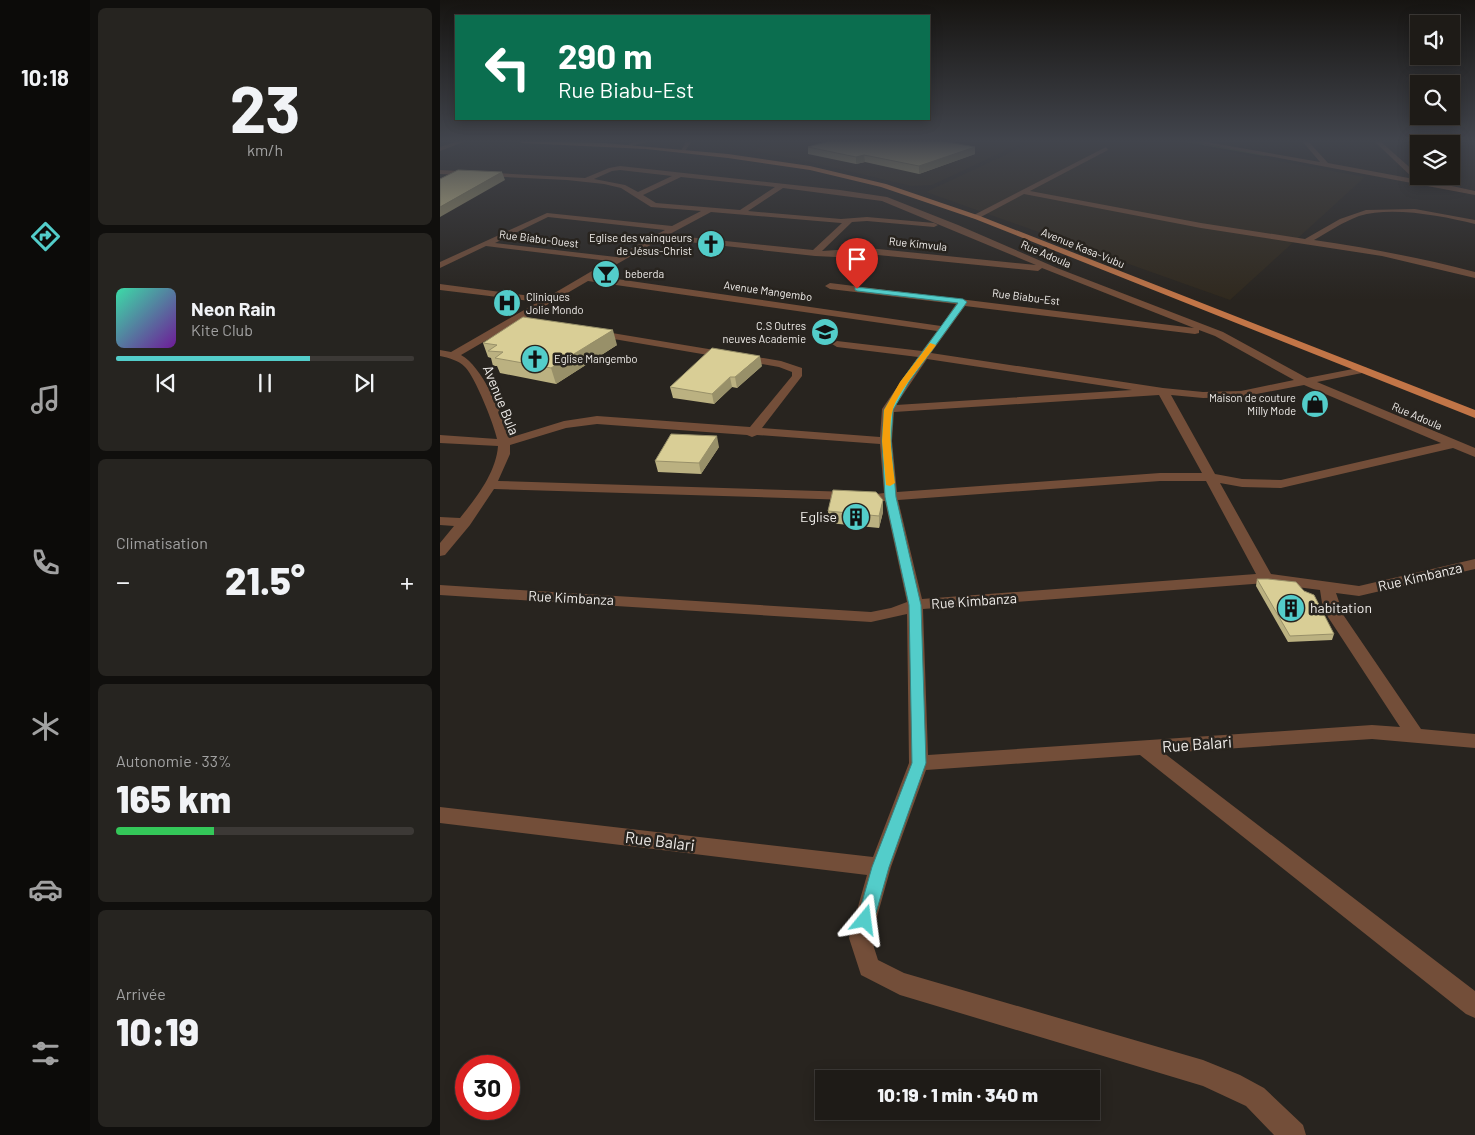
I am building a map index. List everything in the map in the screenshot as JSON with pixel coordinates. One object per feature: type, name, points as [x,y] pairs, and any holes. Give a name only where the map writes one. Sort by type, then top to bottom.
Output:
[{"type":"main road","name":"Avenue Kasa-Vubu","points":[[907,194],[974,217],[1475,414]]},
{"type":"street","points":[[743,211],[769,194]]},
{"type":"street","name":"Rue Adoula","points":[[854,194],[873,196],[955,227],[1054,270],[1219,334],[1306,382],[1475,453]]},
{"type":"street","points":[[974,217],[1021,194]]},
{"type":"street","points":[[1035,194],[1224,230],[1373,251],[1475,275]]},
{"type":"street","points":[[637,195],[654,205],[711,208],[849,221],[867,218],[955,227]]},
{"type":"street","points":[[646,211],[654,205]]},
{"type":"street","points":[[454,355],[659,236],[711,208]]},
{"type":"street","points":[[1307,241],[1357,214],[1378,211],[1419,212],[1475,222]]},
{"type":"street","points":[[440,265],[542,216],[551,215],[673,228]]},
{"type":"street","points":[[631,224],[639,218]]},
{"type":"street","points":[[815,253],[849,221]]},
{"type":"street","name":"Rue Kimvula","points":[[659,236],[815,253],[836,254],[868,250],[1054,270]]},
{"type":"street","name":"Rue Biabu-Ouest","points":[[486,244],[618,260]]},
{"type":"street","name":"Avenue Mangembo","points":[[588,278],[944,329]]},
{"type":"street","name":"Rue Biabu-Est","points":[[830,286],[1219,334]]},
{"type":"street","points":[[440,287],[549,301]]},
{"type":"street","points":[[963,302],[905,382],[888,410],[886,441],[891,497],[915,605],[919,763],[880,867],[860,938],[869,967],[900,983],[1203,1073],[1231,1084],[1255,1097],[1293,1135]]},
{"type":"street","points":[[514,321],[533,324]]},
{"type":"street","points":[[581,331],[781,364],[798,370],[797,376],[752,433]]},
{"type":"street","points":[[837,344],[1163,391],[1203,395],[1241,394],[1363,370]]},
{"type":"street","name":"Avenue Bula","points":[[440,353],[454,355],[469,363],[504,443],[501,462],[490,485],[440,552]]},
{"type":"street","points":[[888,410],[1163,391]]},
{"type":"street","points":[[1163,391],[1266,578]]},
{"type":"street","points":[[440,439],[504,443],[564,425],[597,420],[752,433],[886,441]]},
{"type":"street","points":[[490,485],[891,497],[1160,477],[1209,477],[1242,483],[1281,484],[1454,444]]},
{"type":"street","points":[[440,520],[464,522]]},
{"type":"street","name":"Rue Kimbanza","points":[[440,590],[871,617],[894,613],[915,605],[1266,578],[1306,582],[1327,588],[1359,591],[1475,564]]},
{"type":"street","points":[[1327,588],[1330,603],[1336,617],[1414,734]]},
{"type":"street","name":"Rue Balari","points":[[919,763],[1372,732],[1414,734],[1475,741]]},
{"type":"street","points":[[1144,748],[1475,1006]]},
{"type":"street","name":"Rue Balari","points":[[440,815],[880,867]]},
{"type":"shaded area","points":[[932,194],[1346,194],[1230,300]]},
{"type":"building","points":[[440,194],[463,194],[440,207]]},
{"type":"building","points":[[523,317],[613,330],[551,368],[495,358],[503,352],[488,351],[497,345],[483,343]]},
{"type":"building","points":[[712,348],[760,356],[735,377],[730,377],[712,394],[670,387]]},
{"type":"building","points":[[671,434],[717,436],[699,463],[655,461]]},
{"type":"building","points":[[833,490],[876,492],[883,500],[879,516],[828,511]]},
{"type":"building","name":"habitation","points":[[1257,579],[1296,582],[1304,591],[1314,595],[1334,634],[1290,636]]},
{"type":"slow traffic","points":[[890,483],[886,441],[888,410],[905,382],[932,345]]},
{"type":"place","name":"Eglise des vainqueurs de Jésus-Christ","points":[[711,244]]},
{"type":"place","name":"beberda","points":[[606,274]]},
{"type":"place","name":"Cliniques Jolie Mondo","points":[[507,303]]},
{"type":"place","name":"C.S Outres neuves Academie","points":[[825,332]]},
{"type":"place","name":"Eglise Mangembo","points":[[535,359]]},
{"type":"place","name":"Maison de couture Milly Mode","points":[[1315,404]]},
{"type":"place","name":"Eglise","points":[[856,517]]},
{"type":"place","name":"habitation","points":[[1291,608]]},
{"type":"route","points":[[857,289],[963,302],[905,382],[888,410],[886,441],[891,497],[915,605],[919,763],[880,867],[865,920]]}]
